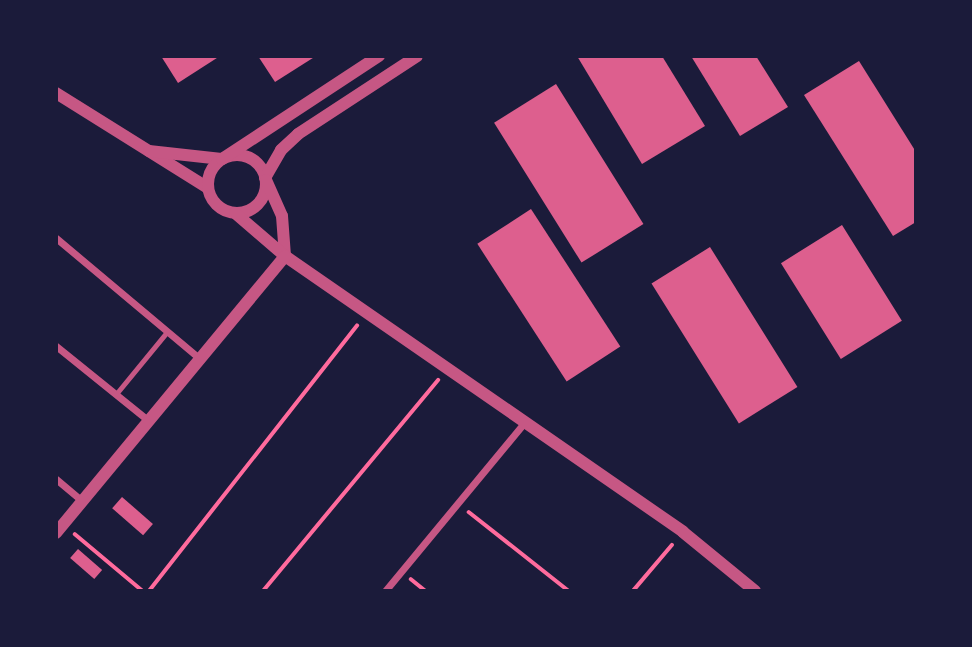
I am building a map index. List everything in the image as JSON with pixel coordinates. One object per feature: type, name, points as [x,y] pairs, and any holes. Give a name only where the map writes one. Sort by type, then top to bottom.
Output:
[{"type":"street","points":[[208,188],[211,170],[222,159],[379,56]]},
{"type":"street","points":[[235,213],[257,204],[265,190],[265,178],[289,141],[368,86],[417,56]]},
{"type":"street","points":[[56,93],[208,188],[218,207],[235,213],[285,256],[682,532],[755,591]]},
{"type":"street","points":[[59,528],[285,256],[282,216],[265,178],[250,158],[236,155],[222,159],[145,151]]},
{"type":"street","points":[[56,238],[200,359]]},
{"type":"street","points":[[56,346],[149,421]]},
{"type":"street","points":[[385,591],[526,422]]},
{"type":"street","points":[[56,479],[82,501]]},
{"type":"lane","points":[[358,70],[368,86]]},
{"type":"lane","points":[[116,394],[167,332]]},
{"type":"path","points":[[59,528],[146,591],[368,312]]},
{"type":"path","points":[[263,591],[448,368]]},
{"type":"path","points":[[458,503],[569,591]]},
{"type":"path","points":[[633,591],[682,532]]},
{"type":"path","points":[[401,572],[426,591]]},
{"type":"building","points":[[161,56],[220,56],[178,83]]},
{"type":"building","points":[[258,56],[316,56],[275,82]]},
{"type":"building","points":[[577,56],[662,56],[705,126],[642,164]]},
{"type":"building","points":[[691,56],[756,56],[788,107],[740,136]]},
{"type":"building","points":[[859,61],[916,152],[916,222],[893,236],[804,95]]},
{"type":"building","points":[[556,84],[643,224],[582,263],[494,123]]},
{"type":"building","points":[[531,209],[620,347],[567,381],[477,244]]},
{"type":"building","points":[[842,225],[902,321],[841,359],[781,263]]},
{"type":"building","points":[[710,247],[797,387],[739,423],[651,284]]},
{"type":"building","points":[[122,497],[153,524],[143,535],[112,508]]},
{"type":"building","points":[[78,549],[102,570],[94,579],[70,558]]}]
